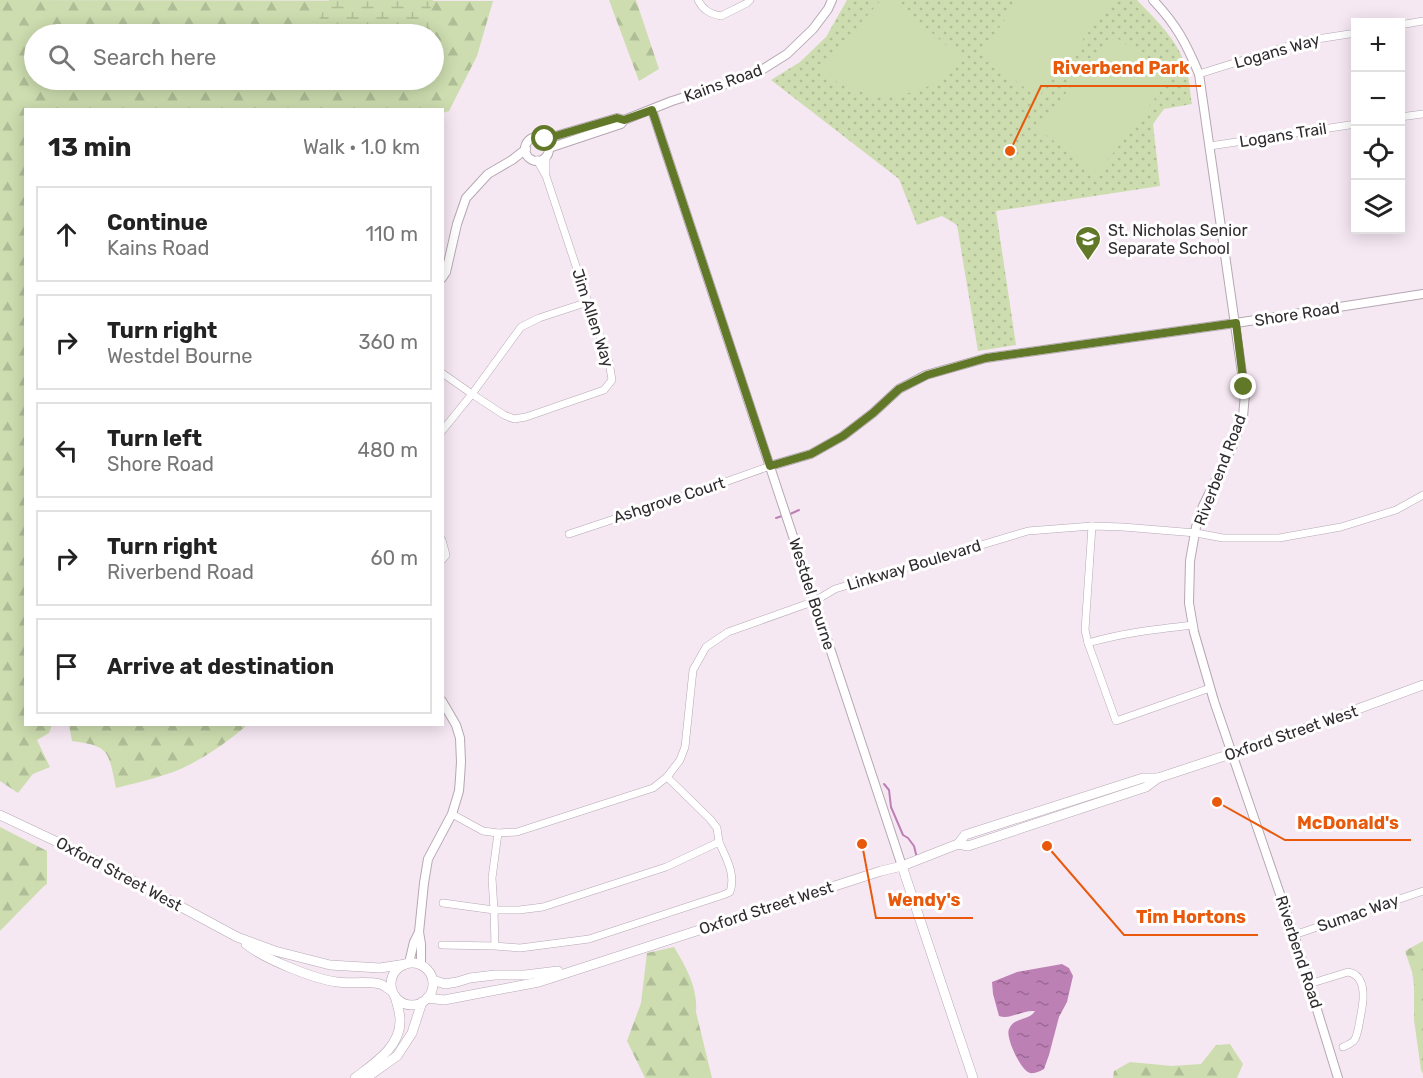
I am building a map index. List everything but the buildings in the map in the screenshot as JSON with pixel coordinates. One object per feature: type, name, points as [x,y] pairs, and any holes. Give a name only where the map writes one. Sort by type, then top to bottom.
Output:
[{"type":"main road","name":"Oxford Street West","points":[[425,1000],[444,1000],[539,982],[902,866],[958,844],[965,835],[1143,778],[1158,778],[1233,754],[1423,685]]},
{"type":"main road","name":"Oxford Street West","points":[[0,815],[85,855],[237,937],[275,951],[330,965],[380,968],[407,963]]},
{"type":"main road","name":"Westdel Bourne","points":[[902,866],[973,1078]]},
{"type":"main road","name":"Oxford Street West","points":[[237,937],[251,949],[315,977],[337,982],[381,984],[394,993]]},
{"type":"main road","points":[[355,1078],[388,1053],[400,1029],[400,1018],[391,984],[392,978],[400,967],[407,963],[421,965],[429,971],[433,980],[431,992],[425,1000],[412,1033],[397,1056],[366,1078]]},
{"type":"main road","name":"Oxford Street West","points":[[433,980],[445,984],[495,975],[525,975],[573,970]]},
{"type":"main road","points":[[394,993],[400,1001],[411,1005],[425,1000]]},
{"type":"street","points":[[698,0],[710,14],[721,16],[750,0]]},
{"type":"street","name":"Kains Road","points":[[512,160],[541,156],[672,101],[760,71],[788,54],[813,29],[832,0]]},
{"type":"street","name":"Riverbend Road","points":[[1153,0],[1169,16],[1186,43],[1199,74],[1245,394],[1243,417],[1233,445],[1203,506],[1190,561],[1189,603],[1210,688],[1294,935],[1338,1078]]},
{"type":"street","points":[[1405,24],[1423,21]]},
{"type":"street","name":"Logans Way","points":[[1199,74],[1304,41],[1351,34]]},
{"type":"street","name":"Westdel Bourne","points":[[652,110],[902,866]]},
{"type":"street","points":[[1405,116],[1423,114]]},
{"type":"street","name":"Kains Road","points":[[545,139],[617,118],[624,120]]},
{"type":"street","name":"Logans Trail","points":[[1210,146],[1351,125]]},
{"type":"street","points":[[531,138],[545,139],[548,143],[541,156],[526,153],[526,145],[531,138]]},
{"type":"street","name":"Kains Road","points":[[444,275],[466,198],[488,174],[526,149]]},
{"type":"street","name":"Jim Allen Way","points":[[444,374],[504,415],[514,419],[604,390],[612,380],[609,362],[541,156]]},
{"type":"street","name":"Shore Road","points":[[770,466],[811,454],[843,436],[899,389],[927,375],[986,358],[1423,294]]},
{"type":"street","points":[[444,429],[520,327],[539,318],[588,302]]},
{"type":"street","name":"Ashgrove Court","points":[[568,534],[770,466]]},
{"type":"street","name":"Linkway Boulevard","points":[[452,814],[483,831],[517,832],[654,788],[667,777],[680,760],[685,747],[693,670],[706,647],[728,632],[815,601],[835,589],[1028,531],[1092,526],[1196,533],[1222,538],[1279,538],[1341,526],[1396,510],[1423,495]]},
{"type":"street","points":[[1092,526],[1085,630],[1116,721],[1210,688]]},
{"type":"street","points":[[1088,643],[1140,631],[1193,624]]},
{"type":"street","points":[[421,965],[422,944],[419,932],[423,883],[428,860],[452,814],[459,790],[460,738],[456,725],[444,704]]},
{"type":"street","points":[[442,945],[520,948],[589,939],[730,892],[733,884],[732,877],[719,842],[717,828],[667,777]]},
{"type":"street","points":[[495,946],[492,878],[498,833]]},
{"type":"street","points":[[443,903],[494,910],[543,907],[666,867],[719,842]]},
{"type":"street","name":"Sumac Way","points":[[1294,935],[1423,891]]},
{"type":"street","points":[[407,963],[419,932]]},
{"type":"street","points":[[1309,984],[1348,972],[1358,977],[1364,993],[1358,1031],[1351,1044],[1343,1047]]},
{"type":"green space","points":[[0,0],[493,1],[477,56],[449,111],[444,113],[444,108],[24,108],[24,726],[52,726],[49,733],[37,740],[50,767],[33,774],[18,793],[0,781]]},
{"type":"green space","points":[[329,0],[433,0],[427,20],[428,24],[317,24]]},
{"type":"green space","points":[[609,0],[636,0],[659,69],[639,81]]},
{"type":"green space","points":[[847,0],[1137,0],[1174,42],[1184,61],[1192,104],[1164,109],[1153,124],[1160,186],[996,211],[1016,345],[978,351],[957,225],[942,216],[917,225],[899,179],[771,80],[800,62],[826,37]]},
{"type":"green space","points":[[881,0],[893,0],[964,60],[947,75],[930,85],[912,92],[894,95],[875,95],[856,90],[819,70]]},
{"type":"green space","points":[[1021,0],[1107,0],[1111,3],[1038,98],[979,53]]},
{"type":"green space","points":[[1112,34],[1170,79],[1097,174],[1038,129]]},
{"type":"green space","points":[[69,726],[246,726],[205,756],[181,769],[116,788],[106,753],[94,745],[72,741]]},
{"type":"green space","points":[[0,827],[47,851],[47,884],[0,931]]},
{"type":"green space","points":[[1423,941],[1423,1074],[1414,1020],[1414,985],[1405,951]]},
{"type":"green space","points":[[674,947],[693,986],[696,1012],[712,1078],[645,1078],[627,1041],[641,1003],[647,953]]},
{"type":"green space","points":[[1230,1044],[1243,1064],[1237,1078],[1113,1078],[1114,1071],[1130,1062],[1172,1066],[1201,1064],[1216,1045]]},
{"type":"water","points":[[1062,964],[1069,968],[1073,976],[1067,1002],[1059,1017],[1044,1069],[1030,1073],[1018,1060],[1008,1033],[1011,1025],[1035,1011],[1007,1017],[999,1016],[992,982],[1017,972]]},
{"type":"waterway","points":[[788,515],[799,510]]},
{"type":"waterway","points":[[776,518],[782,516]]},
{"type":"waterway","points":[[884,784],[889,790],[891,807],[903,835],[914,846],[917,858]]},
{"type":"place","name":"Riverbend Park","points":[[1010,151]]},
{"type":"place","name":"St. Nicholas Senior Separate School","points":[[1088,262]]},
{"type":"place","name":"McDonald's","points":[[1217,802]]},
{"type":"place","name":"Wendy's","points":[[862,844]]},
{"type":"place","name":"Tim Hortons","points":[[1047,846]]},
{"type":"route","points":[[545,139],[617,118],[624,120],[652,110],[770,466],[811,454],[843,436],[899,389],[927,375],[986,358],[1236,323],[1244,387]]}]
